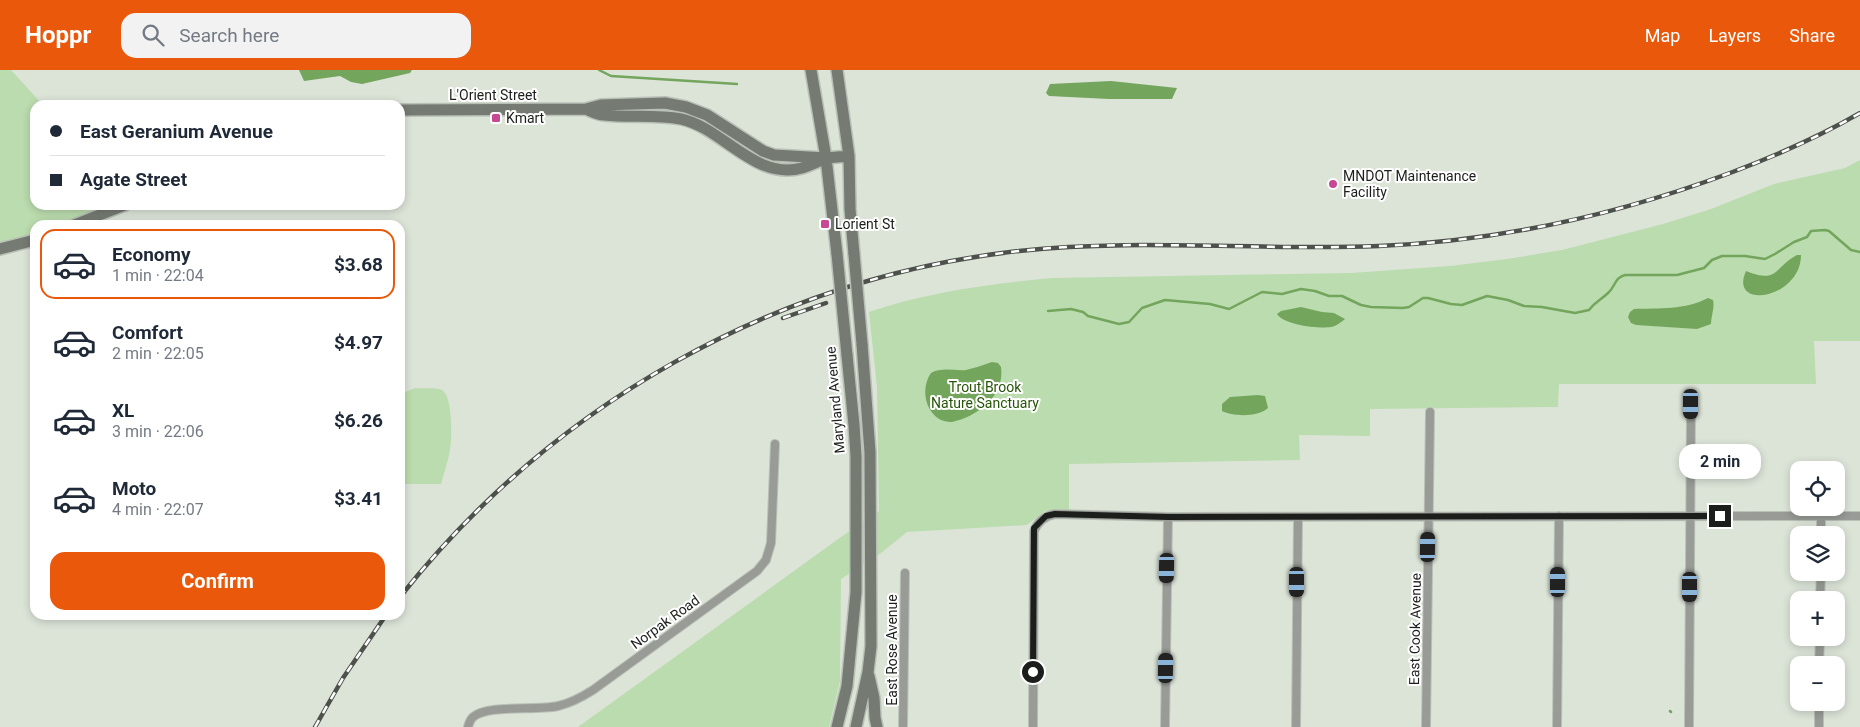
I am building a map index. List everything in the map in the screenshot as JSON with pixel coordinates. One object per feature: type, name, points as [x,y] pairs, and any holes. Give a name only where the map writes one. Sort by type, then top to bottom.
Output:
[{"type":"main road","name":"Maryland Avenue","points":[[811,70],[826,158],[854,425],[856,592],[851,660],[837,727]]},
{"type":"main road","points":[[837,70],[849,156],[850,210],[870,443],[871,646],[868,672],[856,727]]},
{"type":"main road","name":"L'Orient Street","points":[[405,110],[586,109],[601,105],[664,103],[707,115],[774,156],[826,158],[849,156]]},
{"type":"main road","name":"L'Orient Street","points":[[586,109],[602,116],[646,115],[683,120],[700,126],[743,154],[773,168],[801,168],[826,158]]},
{"type":"main road","points":[[87,220],[112,210]]},
{"type":"main road","points":[[0,249],[30,241]]},
{"type":"main road","points":[[868,672],[874,698],[877,727]]},
{"type":"street","points":[[1689,727],[1691,404]]},
{"type":"street","name":"East Cook Avenue","points":[[1426,727],[1430,412]]},
{"type":"street","name":"Norpak Road","points":[[468,727],[473,717],[483,712],[543,709],[575,701],[593,690],[757,571],[766,560],[771,543],[775,444]]},
{"type":"street","points":[[1033,727],[1034,530],[1046,516],[1055,514],[1168,517],[1790,516]]},
{"type":"street","points":[[1557,727],[1559,516]]},
{"type":"street","points":[[1821,516],[1821,526]]},
{"type":"street","points":[[1845,516],[1860,516]]},
{"type":"street","points":[[1165,727],[1168,517]]},
{"type":"street","points":[[1296,727],[1298,517]]},
{"type":"street","name":"East Rose Avenue","points":[[904,727],[905,573]]},
{"type":"street","points":[[1819,711],[1819,727]]},
{"type":"green space","points":[[0,70],[11,70],[38,100],[30,100],[30,210],[112,210],[87,220],[30,220],[30,241],[0,249]]},
{"type":"green space","name":"Trout Brook Nature Sanctuary","points":[[1860,160],[1860,341],[1814,341],[1816,384],[1559,384],[1558,407],[1370,409],[1370,436],[1299,435],[1300,460],[1069,464],[1069,510],[1045,511],[1027,525],[907,532],[881,553],[841,579],[840,681],[829,727],[578,727],[879,511],[877,387],[869,312],[936,294],[1052,278],[1351,273],[1450,266],[1507,259],[1562,250],[1663,224],[1711,209],[1774,184],[1845,168]]},
{"type":"green space","points":[[415,388],[436,389],[442,390],[446,394],[451,418],[451,445],[441,484],[405,484],[405,392]]},
{"type":"shaded area","points":[[299,70],[412,70],[410,73],[362,84],[351,82],[340,76],[304,81]]},
{"type":"shaded area","points":[[1111,81],[1177,88],[1172,99],[1109,99],[1049,96],[1046,93],[1050,84]]},
{"type":"shaded area","points":[[1797,255],[1801,255],[1798,270],[1790,282],[1779,290],[1767,294],[1755,295],[1747,292],[1743,284],[1746,271],[1757,275],[1770,275]]},
{"type":"shaded area","points":[[1708,298],[1713,300],[1711,324],[1697,329],[1636,325],[1631,323],[1628,317],[1634,309],[1690,305]]},
{"type":"shaded area","points":[[1301,307],[1334,313],[1345,319],[1333,326],[1318,327],[1287,321],[1277,314],[1281,311]]},
{"type":"shaded area","points":[[992,362],[998,363],[1001,367],[999,387],[994,396],[980,410],[952,422],[944,421],[931,412],[925,388],[931,373],[943,370],[966,370]]},
{"type":"shaded area","points":[[1265,396],[1268,408],[1264,411],[1246,415],[1222,411],[1222,404],[1230,397]]},
{"type":"waterway","points":[[599,70],[611,76],[737,84]]},
{"type":"waterway","points":[[1048,311],[1071,309],[1083,312],[1088,316],[1119,324],[1129,322],[1142,308],[1165,300],[1210,304],[1229,309],[1262,292],[1282,294],[1301,289],[1329,296],[1342,296],[1361,305],[1371,307],[1409,307],[1423,298],[1462,305],[1487,296],[1508,300],[1524,306],[1575,313],[1589,310],[1611,290],[1621,276],[1677,275],[1704,268],[1712,260],[1722,256],[1745,256],[1765,259],[1794,242],[1807,237],[1811,231],[1829,231],[1851,250],[1860,252]]},
{"type":"railway","points":[[405,591],[460,528],[526,466],[598,410],[675,362],[756,322],[840,289],[928,266],[1019,251],[1064,247],[1109,245],[1379,246],[1424,243],[1513,232],[1601,213],[1687,188],[1780,153],[1860,113]]},
{"type":"railway","points":[[783,318],[826,303]]},
{"type":"railway","points":[[315,727],[343,678],[383,620]]},
{"type":"place","name":"Kmart","points":[[496,118]]},
{"type":"place","name":"MNDOT Maintenance Facility","points":[[1333,184]]},
{"type":"place","name":"Lorient St","points":[[825,224]]},
{"type":"route","points":[[1033,672],[1034,528],[1046,516],[1055,514],[1168,517],[1720,516]]}]
